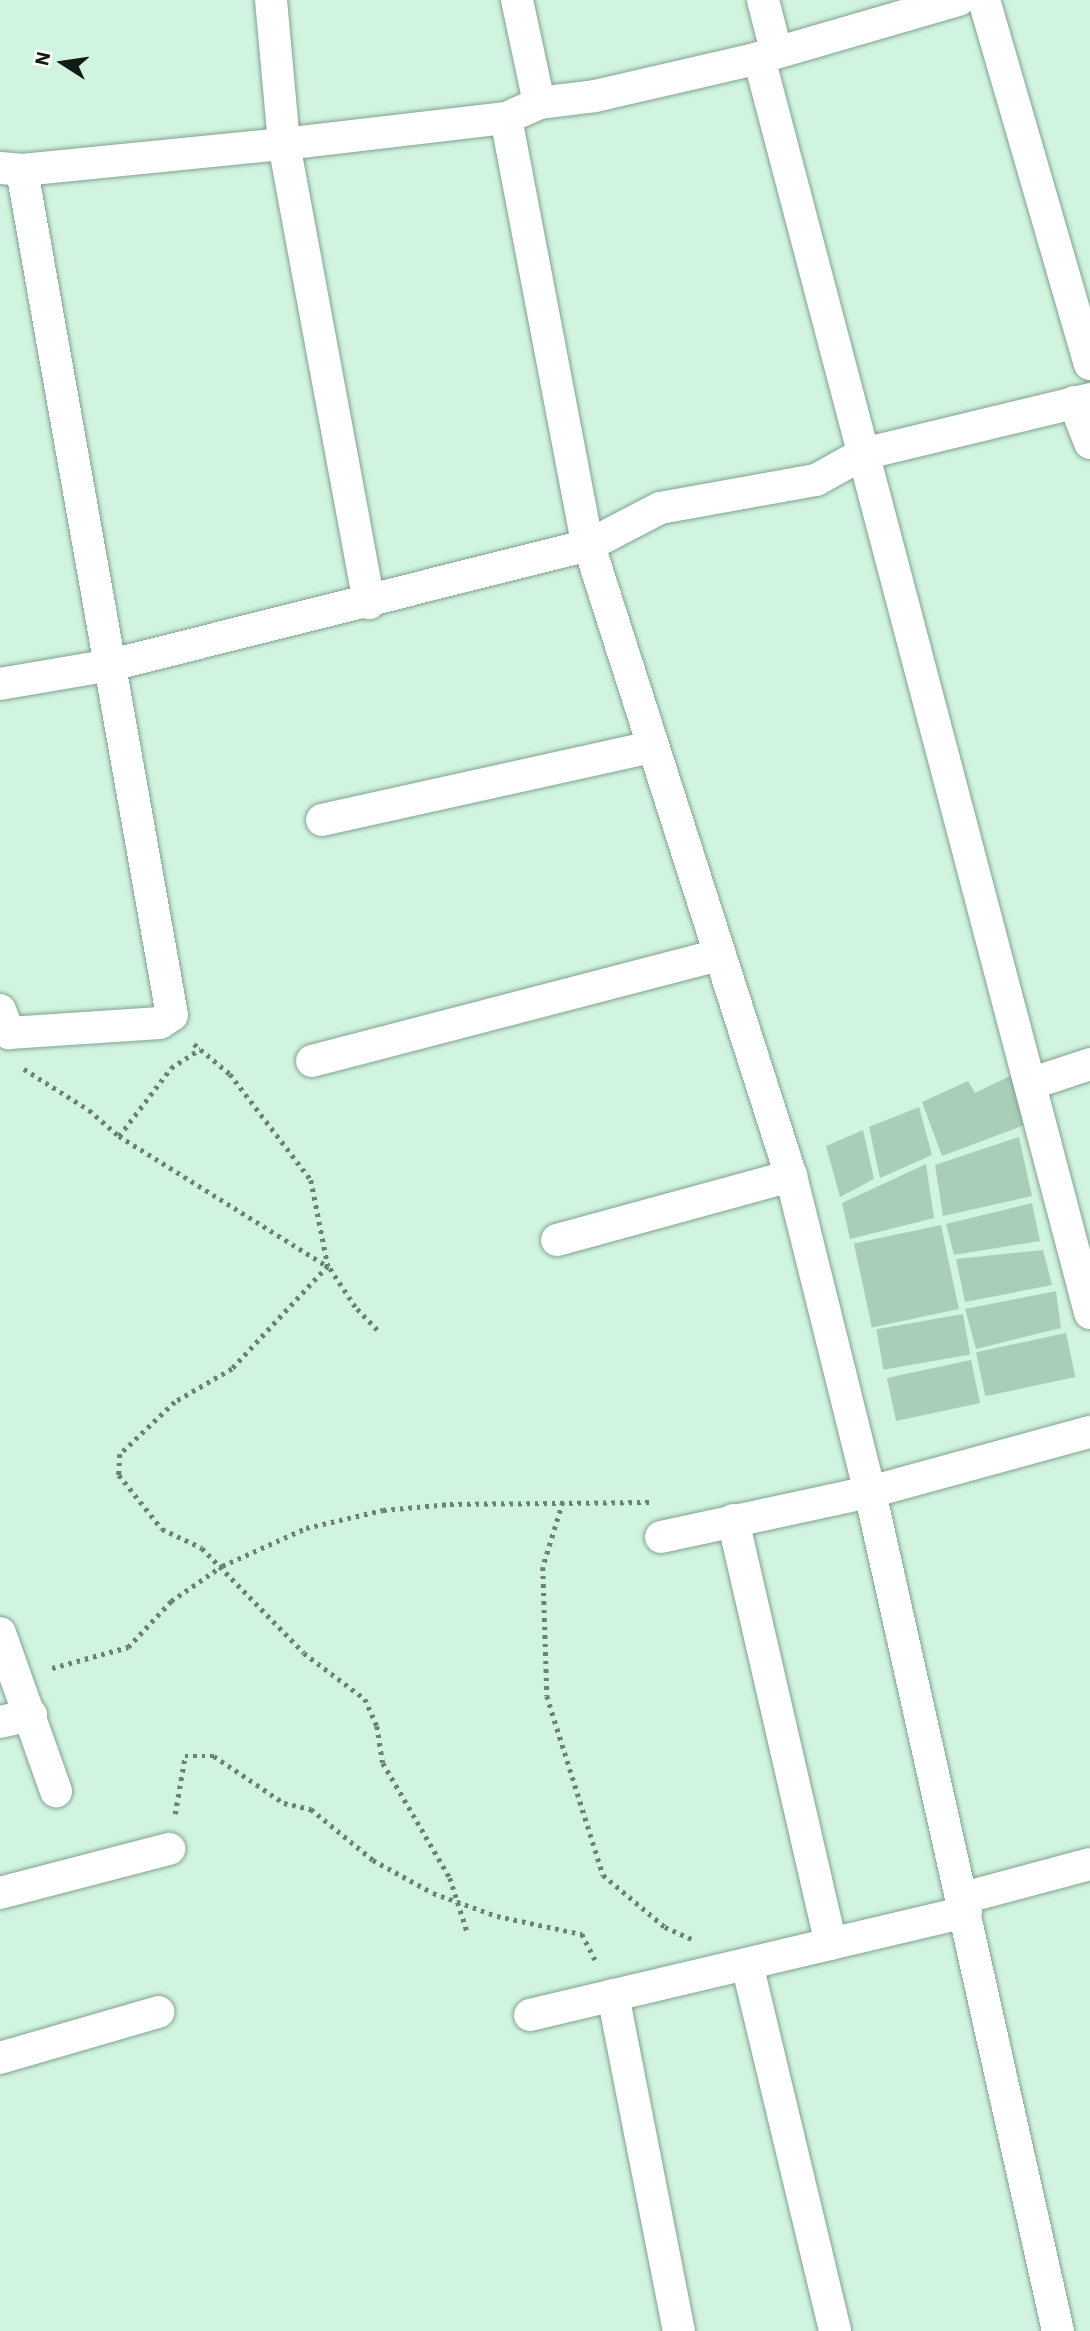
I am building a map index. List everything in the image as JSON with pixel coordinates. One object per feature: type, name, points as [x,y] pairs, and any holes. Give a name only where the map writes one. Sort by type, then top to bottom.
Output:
[{"type":"street","points":[[271,0],[284,144],[369,603]]},
{"type":"street","points":[[517,0],[539,103]]},
{"type":"street","points":[[762,0],[768,54],[863,454],[1033,1083],[1090,1313]]},
{"type":"street","points":[[0,1010],[9,1033],[168,1021],[172,1016],[111,665],[11,169],[284,144],[506,118],[539,103],[595,96],[768,54],[959,0]]},
{"type":"street","points":[[984,0],[1090,364]]},
{"type":"street","points":[[506,118],[589,545],[651,747],[790,1176],[870,1492],[965,1905],[1058,2331]]},
{"type":"street","points":[[0,684],[111,665],[369,603],[589,545],[660,508],[816,480],[863,454],[1082,401],[1090,443]]},
{"type":"street","points":[[322,820],[651,747]]},
{"type":"street","points":[[312,1060],[719,955]]},
{"type":"street","points":[[1033,1083],[1090,1064]]},
{"type":"street","points":[[557,1240],[790,1176]]},
{"type":"street","points":[[661,1537],[870,1492],[1090,1432]]},
{"type":"street","points":[[733,1520],[831,1944]]},
{"type":"street","points":[[0,1633],[56,1791]]},
{"type":"street","points":[[0,1722],[31,1715]]},
{"type":"street","points":[[0,1893],[169,1849]]},
{"type":"street","points":[[530,2015],[831,1944],[965,1905],[1090,1864]]},
{"type":"street","points":[[747,1964],[835,2331]]},
{"type":"street","points":[[613,1995],[679,2331]]},
{"type":"street","points":[[0,2058],[158,2012]]},
{"type":"path","points":[[168,1021],[230,1074],[311,1180],[328,1266],[355,1307],[377,1330]]},
{"type":"path","points":[[119,1136],[164,1075],[200,1049]]},
{"type":"path","points":[[18,1065],[89,1110],[119,1136],[328,1266]]},
{"type":"path","points":[[328,1266],[232,1369],[175,1402],[120,1454],[119,1475],[162,1529],[202,1548],[222,1566],[234,1585],[304,1653],[365,1699],[377,1726],[383,1763],[450,1878],[467,1931]]},
{"type":"path","points":[[563,1502],[543,1567],[547,1696],[603,1875],[665,1927],[747,1964]]},
{"type":"path","points":[[17,1677],[128,1647],[171,1601],[222,1566],[306,1528],[383,1510],[563,1502],[652,1502]]},
{"type":"path","points":[[169,1849],[185,1756],[214,1756],[284,1803],[312,1809],[373,1860],[458,1903],[497,1916],[582,1934],[613,1995]]},
{"type":"building","points":[[1016,1073],[1027,1124],[942,1156],[922,1102],[968,1081],[975,1093]]},
{"type":"building","points":[[919,1107],[932,1155],[880,1178],[869,1127]]},
{"type":"building","points":[[863,1130],[874,1179],[840,1197],[826,1146]]},
{"type":"building","points":[[1019,1137],[1032,1196],[943,1216],[935,1165]]},
{"type":"building","points":[[926,1164],[934,1218],[850,1239],[842,1203]]},
{"type":"building","points":[[1032,1203],[1040,1241],[954,1255],[946,1224]]},
{"type":"building","points":[[941,1225],[959,1309],[872,1328],[854,1244]]},
{"type":"building","points":[[1043,1250],[1052,1285],[965,1302],[956,1259]]},
{"type":"building","points":[[1056,1291],[1061,1328],[976,1349],[965,1309]]},
{"type":"building","points":[[963,1314],[970,1354],[883,1370],[876,1329]]},
{"type":"building","points":[[1066,1333],[1075,1377],[985,1396],[976,1352]]},
{"type":"building","points":[[971,1360],[980,1403],[896,1421],[887,1378]]}]
